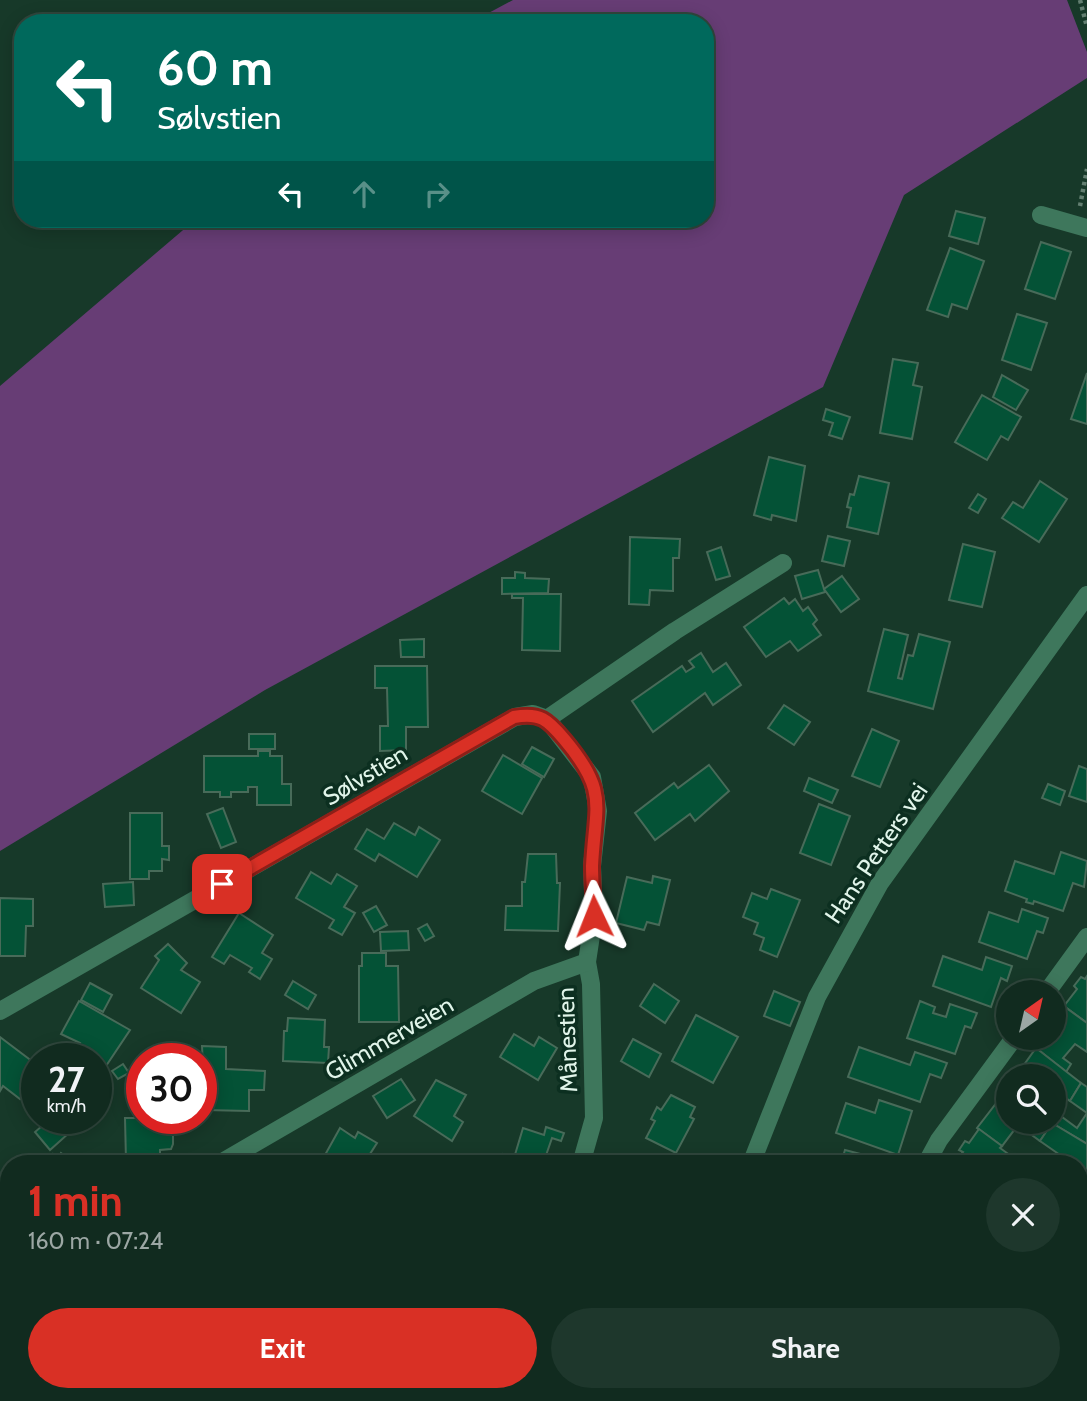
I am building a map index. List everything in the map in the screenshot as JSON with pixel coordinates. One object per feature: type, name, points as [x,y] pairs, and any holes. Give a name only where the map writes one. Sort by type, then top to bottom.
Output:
[{"type":"street","points":[[1041,215],[1082,226]]},
{"type":"street","points":[[547,719],[676,631],[783,563]]},
{"type":"street","name":"Hans Petters vei","points":[[755,1155],[817,997],[853,928],[880,883],[1087,596]]},
{"type":"street","name":"Sølvstien","points":[[0,1011],[514,717],[533,714],[547,719]]},
{"type":"street","name":"Månestien","points":[[547,719],[592,777],[598,811],[592,866],[594,916],[587,962],[591,984],[594,1118],[584,1155]]},
{"type":"street","points":[[1056,980],[1087,937]]},
{"type":"street","name":"Glimmerveien","points":[[234,1155],[534,981],[587,962]]},
{"type":"street","points":[[931,1155],[1005,1050]]},
{"type":"path","points":[[1080,0],[1087,27]]},
{"type":"path","points":[[1082,226],[1087,169]]},
{"type":"shaded area","points":[[513,0],[1067,0],[1087,52],[1087,78],[904,195],[823,387],[265,690],[0,851],[0,386],[185,228],[714,228],[714,14],[487,14]]},
{"type":"building","points":[[956,211],[985,218],[978,244],[949,236]]},
{"type":"building","points":[[1041,242],[1071,252],[1055,299],[1025,289]]},
{"type":"building","points":[[950,248],[984,261],[967,309],[952,304],[948,317],[927,310]]},
{"type":"building","points":[[1017,314],[1047,323],[1031,370],[1002,360]]},
{"type":"building","points":[[893,359],[918,363],[913,385],[922,387],[912,439],[880,433]]},
{"type":"building","points":[[1087,373],[1087,424],[1071,419]]},
{"type":"building","points":[[1002,375],[1028,390],[1016,410],[993,397]]},
{"type":"building","points":[[982,395],[1021,417],[1008,440],[1001,436],[987,460],[955,442]]},
{"type":"building","points":[[826,409],[850,417],[842,439],[829,435],[833,423],[823,420]]},
{"type":"building","points":[[769,457],[805,466],[796,521],[772,515],[771,520],[754,515]]},
{"type":"building","points":[[859,476],[889,483],[878,534],[847,527],[851,508],[847,507],[850,494],[854,495]]},
{"type":"building","points":[[1040,481],[1067,499],[1039,542],[1002,518],[1013,502],[1023,508]]},
{"type":"building","points":[[978,494],[986,499],[978,513],[969,508]]},
{"type":"building","points":[[828,536],[850,541],[844,566],[822,561]]},
{"type":"building","points":[[630,537],[680,539],[679,558],[673,558],[673,591],[650,590],[649,605],[629,604]]},
{"type":"building","points":[[963,544],[995,552],[982,607],[949,600]]},
{"type":"building","points":[[721,547],[730,576],[716,580],[707,552]]},
{"type":"building","points":[[818,570],[825,592],[802,599],[795,576]]},
{"type":"building","points":[[515,572],[525,573],[525,578],[549,579],[548,593],[502,594],[502,578],[515,578]]},
{"type":"building","points":[[842,576],[859,599],[841,612],[824,589]]},
{"type":"building","points":[[512,594],[561,594],[560,651],[522,650],[523,598],[512,598]]},
{"type":"building","points":[[784,598],[789,604],[795,599],[803,611],[808,607],[817,620],[813,624],[821,635],[798,651],[790,641],[766,657],[744,627]]},
{"type":"building","points":[[884,629],[908,635],[898,678],[902,679],[908,655],[913,656],[919,634],[950,642],[933,709],[868,691]]},
{"type":"building","points":[[424,639],[424,657],[401,657],[400,640]]},
{"type":"building","points":[[701,653],[713,672],[726,663],[741,685],[713,705],[705,693],[653,732],[632,701],[682,666],[686,672],[694,667],[689,661]]},
{"type":"building","points":[[375,666],[427,666],[428,727],[406,727],[406,750],[380,751],[380,726],[388,726],[387,688],[375,688]]},
{"type":"building","points":[[784,705],[810,722],[794,745],[768,728]]},
{"type":"building","points":[[872,729],[899,741],[880,787],[852,776]]},
{"type":"building","points":[[249,734],[275,734],[275,749],[249,749]]},
{"type":"building","points":[[532,747],[554,759],[544,777],[522,764]]},
{"type":"building","points":[[258,751],[270,751],[270,756],[282,756],[282,784],[291,784],[291,805],[257,805],[257,787],[248,787],[248,792],[231,792],[231,797],[220,797],[220,792],[204,792],[204,756],[258,756]]},
{"type":"building","points":[[503,755],[542,778],[522,814],[482,791]]},
{"type":"building","points":[[709,765],[729,791],[695,821],[690,814],[655,840],[635,813],[674,783],[678,788]]},
{"type":"building","points":[[1079,766],[1087,769],[1087,802],[1069,796]]},
{"type":"building","points":[[809,778],[838,790],[832,803],[804,791]]},
{"type":"building","points":[[1048,784],[1065,791],[1060,805],[1042,798]]},
{"type":"building","points":[[819,804],[850,816],[831,865],[800,853]]},
{"type":"building","points":[[223,808],[236,842],[221,848],[207,814]]},
{"type":"building","points":[[130,813],[162,813],[162,846],[169,846],[169,860],[162,859],[162,871],[149,871],[149,879],[130,879]]},
{"type":"building","points":[[394,823],[415,835],[419,827],[440,840],[417,877],[379,854],[375,861],[355,849],[367,829],[384,839]]},
{"type":"building","points":[[1061,852],[1087,861],[1084,887],[1073,883],[1063,911],[1034,901],[1033,904],[1026,902],[1027,899],[1005,891],[1015,861],[1054,874]]},
{"type":"building","points":[[528,854],[556,854],[557,883],[560,883],[558,931],[505,930],[506,906],[522,906],[522,882],[525,882]]},
{"type":"building","points":[[311,872],[331,884],[337,874],[357,886],[344,907],[355,913],[342,935],[329,928],[334,920],[296,898]]},
{"type":"building","points":[[653,876],[670,880],[659,925],[647,922],[644,930],[616,923],[627,877],[652,883]]},
{"type":"building","points":[[133,882],[134,905],[105,907],[103,884]]},
{"type":"building","points":[[771,889],[800,900],[777,957],[760,950],[764,938],[754,934],[758,923],[743,917],[752,893],[767,899]]},
{"type":"building","points":[[0,898],[33,899],[33,926],[26,926],[25,956],[0,956]]},
{"type":"building","points":[[376,906],[387,925],[374,932],[363,913]]},
{"type":"building","points":[[1022,909],[1048,918],[1043,933],[1037,931],[1027,959],[979,942],[989,912],[1018,922]]},
{"type":"building","points":[[239,913],[273,935],[262,953],[272,959],[260,979],[249,972],[252,968],[230,955],[224,964],[212,957]]},
{"type":"building","points":[[427,924],[434,936],[425,941],[418,929]]},
{"type":"building","points":[[408,931],[409,950],[381,951],[380,932]]},
{"type":"building","points":[[168,944],[187,963],[181,970],[200,982],[181,1013],[141,988],[159,960],[155,956]]},
{"type":"building","points":[[362,953],[386,953],[386,966],[398,966],[399,1022],[359,1022],[359,966],[362,966]]},
{"type":"building","points":[[943,956],[982,970],[986,957],[1012,966],[1007,980],[996,980],[996,992],[991,1007],[933,986]]},
{"type":"building","points":[[1087,976],[1087,1023],[1066,1007],[1077,989],[1074,986],[1081,977],[1085,979]]},
{"type":"building","points":[[293,981],[316,995],[308,1009],[285,995]]},
{"type":"building","points":[[90,983],[112,995],[103,1012],[81,1000]]},
{"type":"building","points":[[654,984],[679,1001],[665,1023],[640,1006]]},
{"type":"building","points":[[774,991],[800,1002],[790,1026],[764,1016]]},
{"type":"building","points":[[79,1001],[130,1030],[112,1057],[112,1043],[80,1043],[61,1034]]},
{"type":"building","points":[[920,1001],[935,1007],[933,1013],[946,1017],[950,1004],[977,1013],[971,1028],[965,1026],[955,1054],[907,1038]]},
{"type":"building","points":[[1066,1008],[1087,1023],[1087,1052],[1075,1044],[1063,1058],[1071,1064],[1066,1072],[1066,1064],[1056,1064],[1039,1050],[1066,1050]]},
{"type":"building","points":[[696,1015],[738,1037],[713,1083],[672,1061]]},
{"type":"building","points":[[288,1018],[325,1020],[324,1047],[329,1047],[328,1063],[283,1061],[284,1031],[287,1031]]},
{"type":"building","points":[[514,1034],[534,1046],[539,1037],[557,1048],[538,1080],[500,1057]]},
{"type":"building","points":[[0,1037],[21,1053],[21,1098],[3,1086],[0,1091]]},
{"type":"building","points":[[633,1039],[661,1054],[649,1077],[621,1061]]},
{"type":"building","points":[[217,1047],[226,1047],[226,1069],[265,1071],[264,1090],[249,1090],[249,1111],[217,1110]]},
{"type":"building","points":[[859,1047],[910,1065],[915,1052],[947,1063],[941,1078],[930,1074],[920,1102],[848,1077]]},
{"type":"building","points":[[1035,1050],[1039,1050],[1057,1064],[1025,1064]]},
{"type":"building","points":[[123,1064],[126,1075],[118,1079],[112,1071]]},
{"type":"building","points":[[1066,1071],[1081,1083],[1070,1101],[1066,1098]]},
{"type":"building","points":[[401,1079],[415,1100],[387,1118],[373,1096]]},
{"type":"building","points":[[436,1080],[466,1095],[454,1116],[463,1122],[452,1141],[414,1116]]},
{"type":"building","points":[[1081,1083],[1087,1087],[1087,1113],[1070,1101]]},
{"type":"building","points":[[671,1095],[695,1107],[690,1117],[694,1119],[676,1153],[646,1138],[655,1121],[651,1119],[657,1107],[661,1110]]},
{"type":"building","points":[[879,1100],[912,1111],[898,1155],[836,1133],[846,1103],[875,1113]]},
{"type":"building","points":[[996,1103],[996,1134],[1011,1134],[1002,1146],[977,1128]]},
{"type":"building","points":[[1087,1113],[1087,1144],[1066,1131],[1066,1120],[1077,1128]]},
{"type":"building","points":[[125,1118],[126,1134],[173,1134],[171,1149],[160,1150],[160,1155],[126,1155]]},
{"type":"building","points":[[546,1127],[564,1133],[561,1141],[552,1138],[546,1155],[515,1155],[523,1128],[544,1135]]},
{"type":"building","points":[[340,1128],[355,1138],[358,1132],[377,1143],[372,1155],[325,1155]]},
{"type":"building","points":[[979,1129],[1010,1155],[960,1155],[963,1152],[959,1150],[965,1141],[969,1143]]},
{"type":"building","points":[[1066,1131],[1087,1144],[1087,1155],[1060,1155],[1040,1141],[1045,1134],[1066,1134]]},
{"type":"building","points":[[37,1134],[68,1134],[50,1150]]},
{"type":"building","points":[[1030,1134],[1045,1134],[1040,1141]]},
{"type":"building","points":[[845,1150],[864,1155],[843,1155]]},
{"type":"route","points":[[222,884],[344,817],[412,774],[514,717],[533,714],[547,719],[574,750],[592,777],[598,811],[592,866],[594,916]]}]
